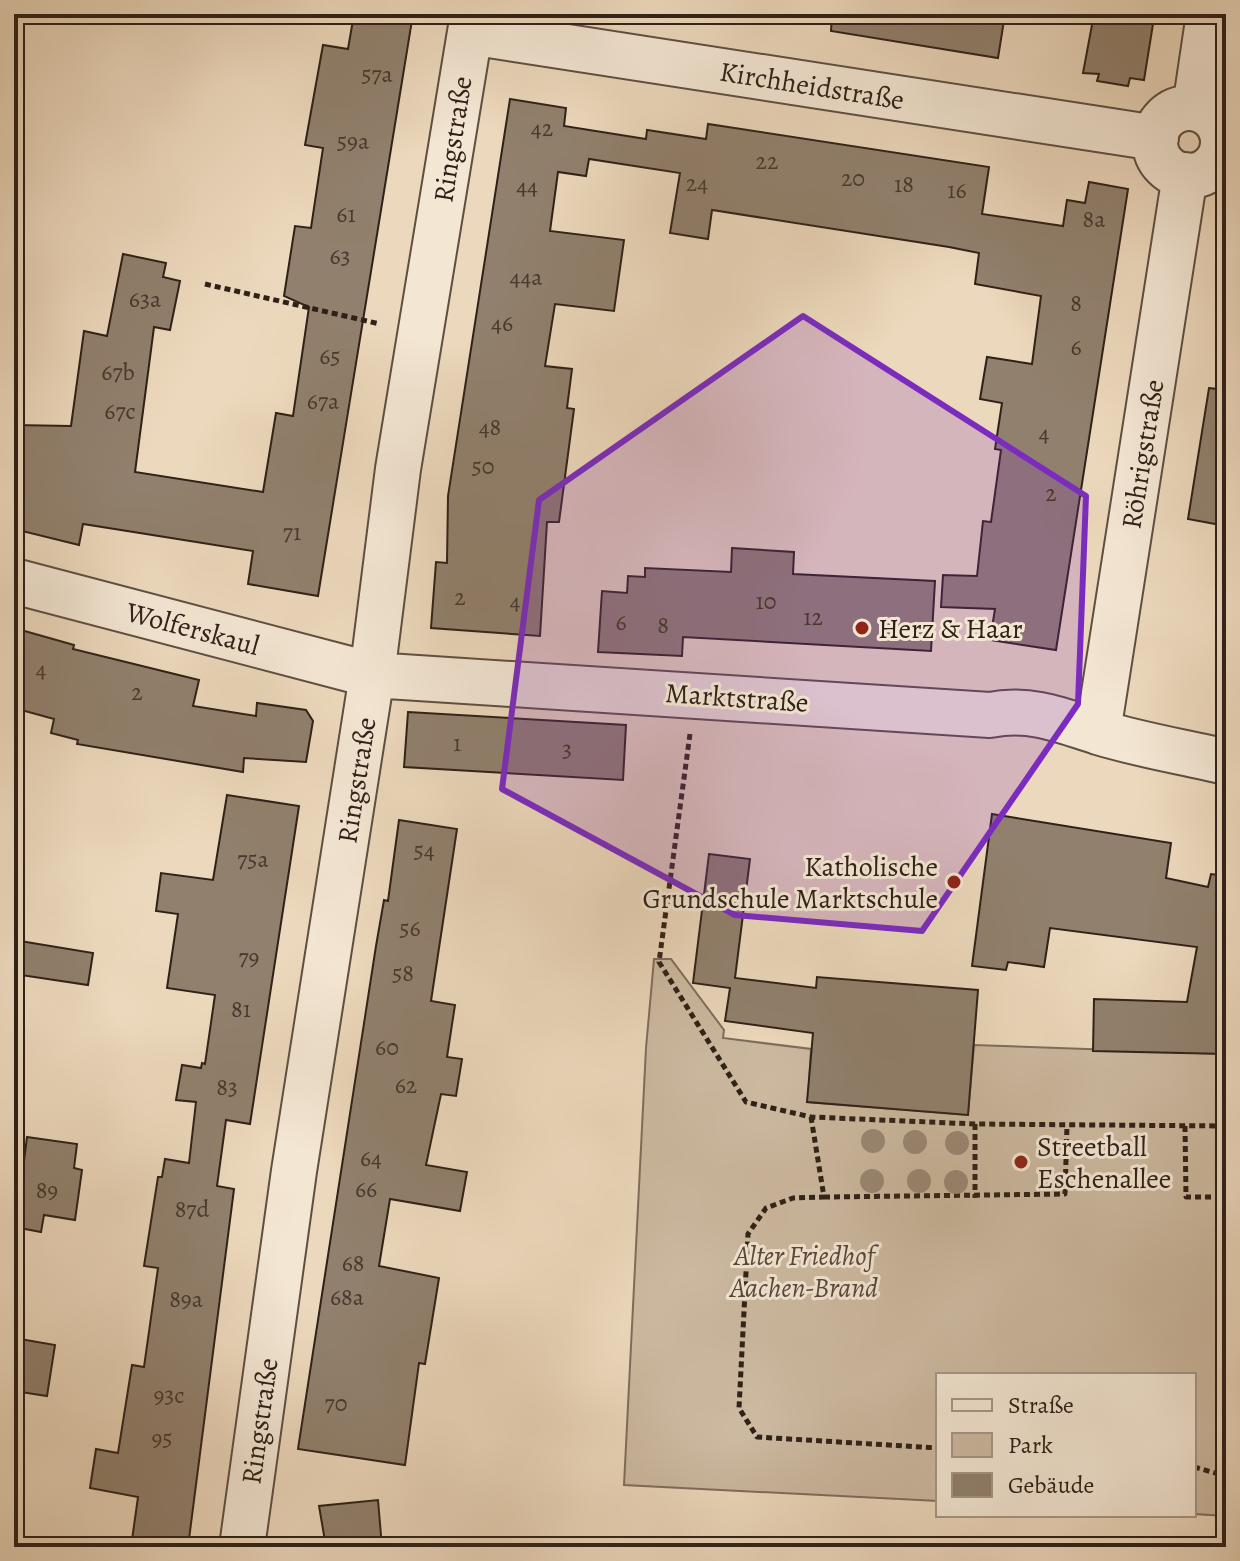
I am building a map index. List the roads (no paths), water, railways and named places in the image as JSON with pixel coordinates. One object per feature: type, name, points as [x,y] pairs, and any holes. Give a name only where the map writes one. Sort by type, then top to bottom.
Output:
[{"type":"street","points":[[1195,108],[1209,14]]},
{"type":"street","name":"Kirchheidstraße","points":[[471,23],[1156,138]]},
{"type":"street","name":"Ringstraße","points":[[242,1547],[294,1171],[372,675],[398,469],[471,23]]},
{"type":"street","points":[[1195,108],[1218,123],[1224,147],[1211,168],[1199,175],[1185,175],[1163,164],[1156,150],[1156,138],[1164,119],[1173,112],[1195,108]]},
{"type":"street","name":"Röhrigstraße","points":[[1098,732],[1185,175]]},
{"type":"street","name":"Wolferskaul","points":[[14,581],[372,675]]},
{"type":"street","name":"Marktstraße","points":[[372,675],[990,715],[1015,710],[1068,720],[1098,732],[1226,762]]},
{"type":"place","name":"Herz & Haar","points":[[862,628]]},
{"type":"place","name":"Katholische Grundschule Marktschule","points":[[954,882]]},
{"type":"place","name":"Streetball Eschenallee","points":[[1021,1162]]},
{"type":"park label","name":"Alter Friedhof Aachen-Brand","points":[[804,1271]]}]
